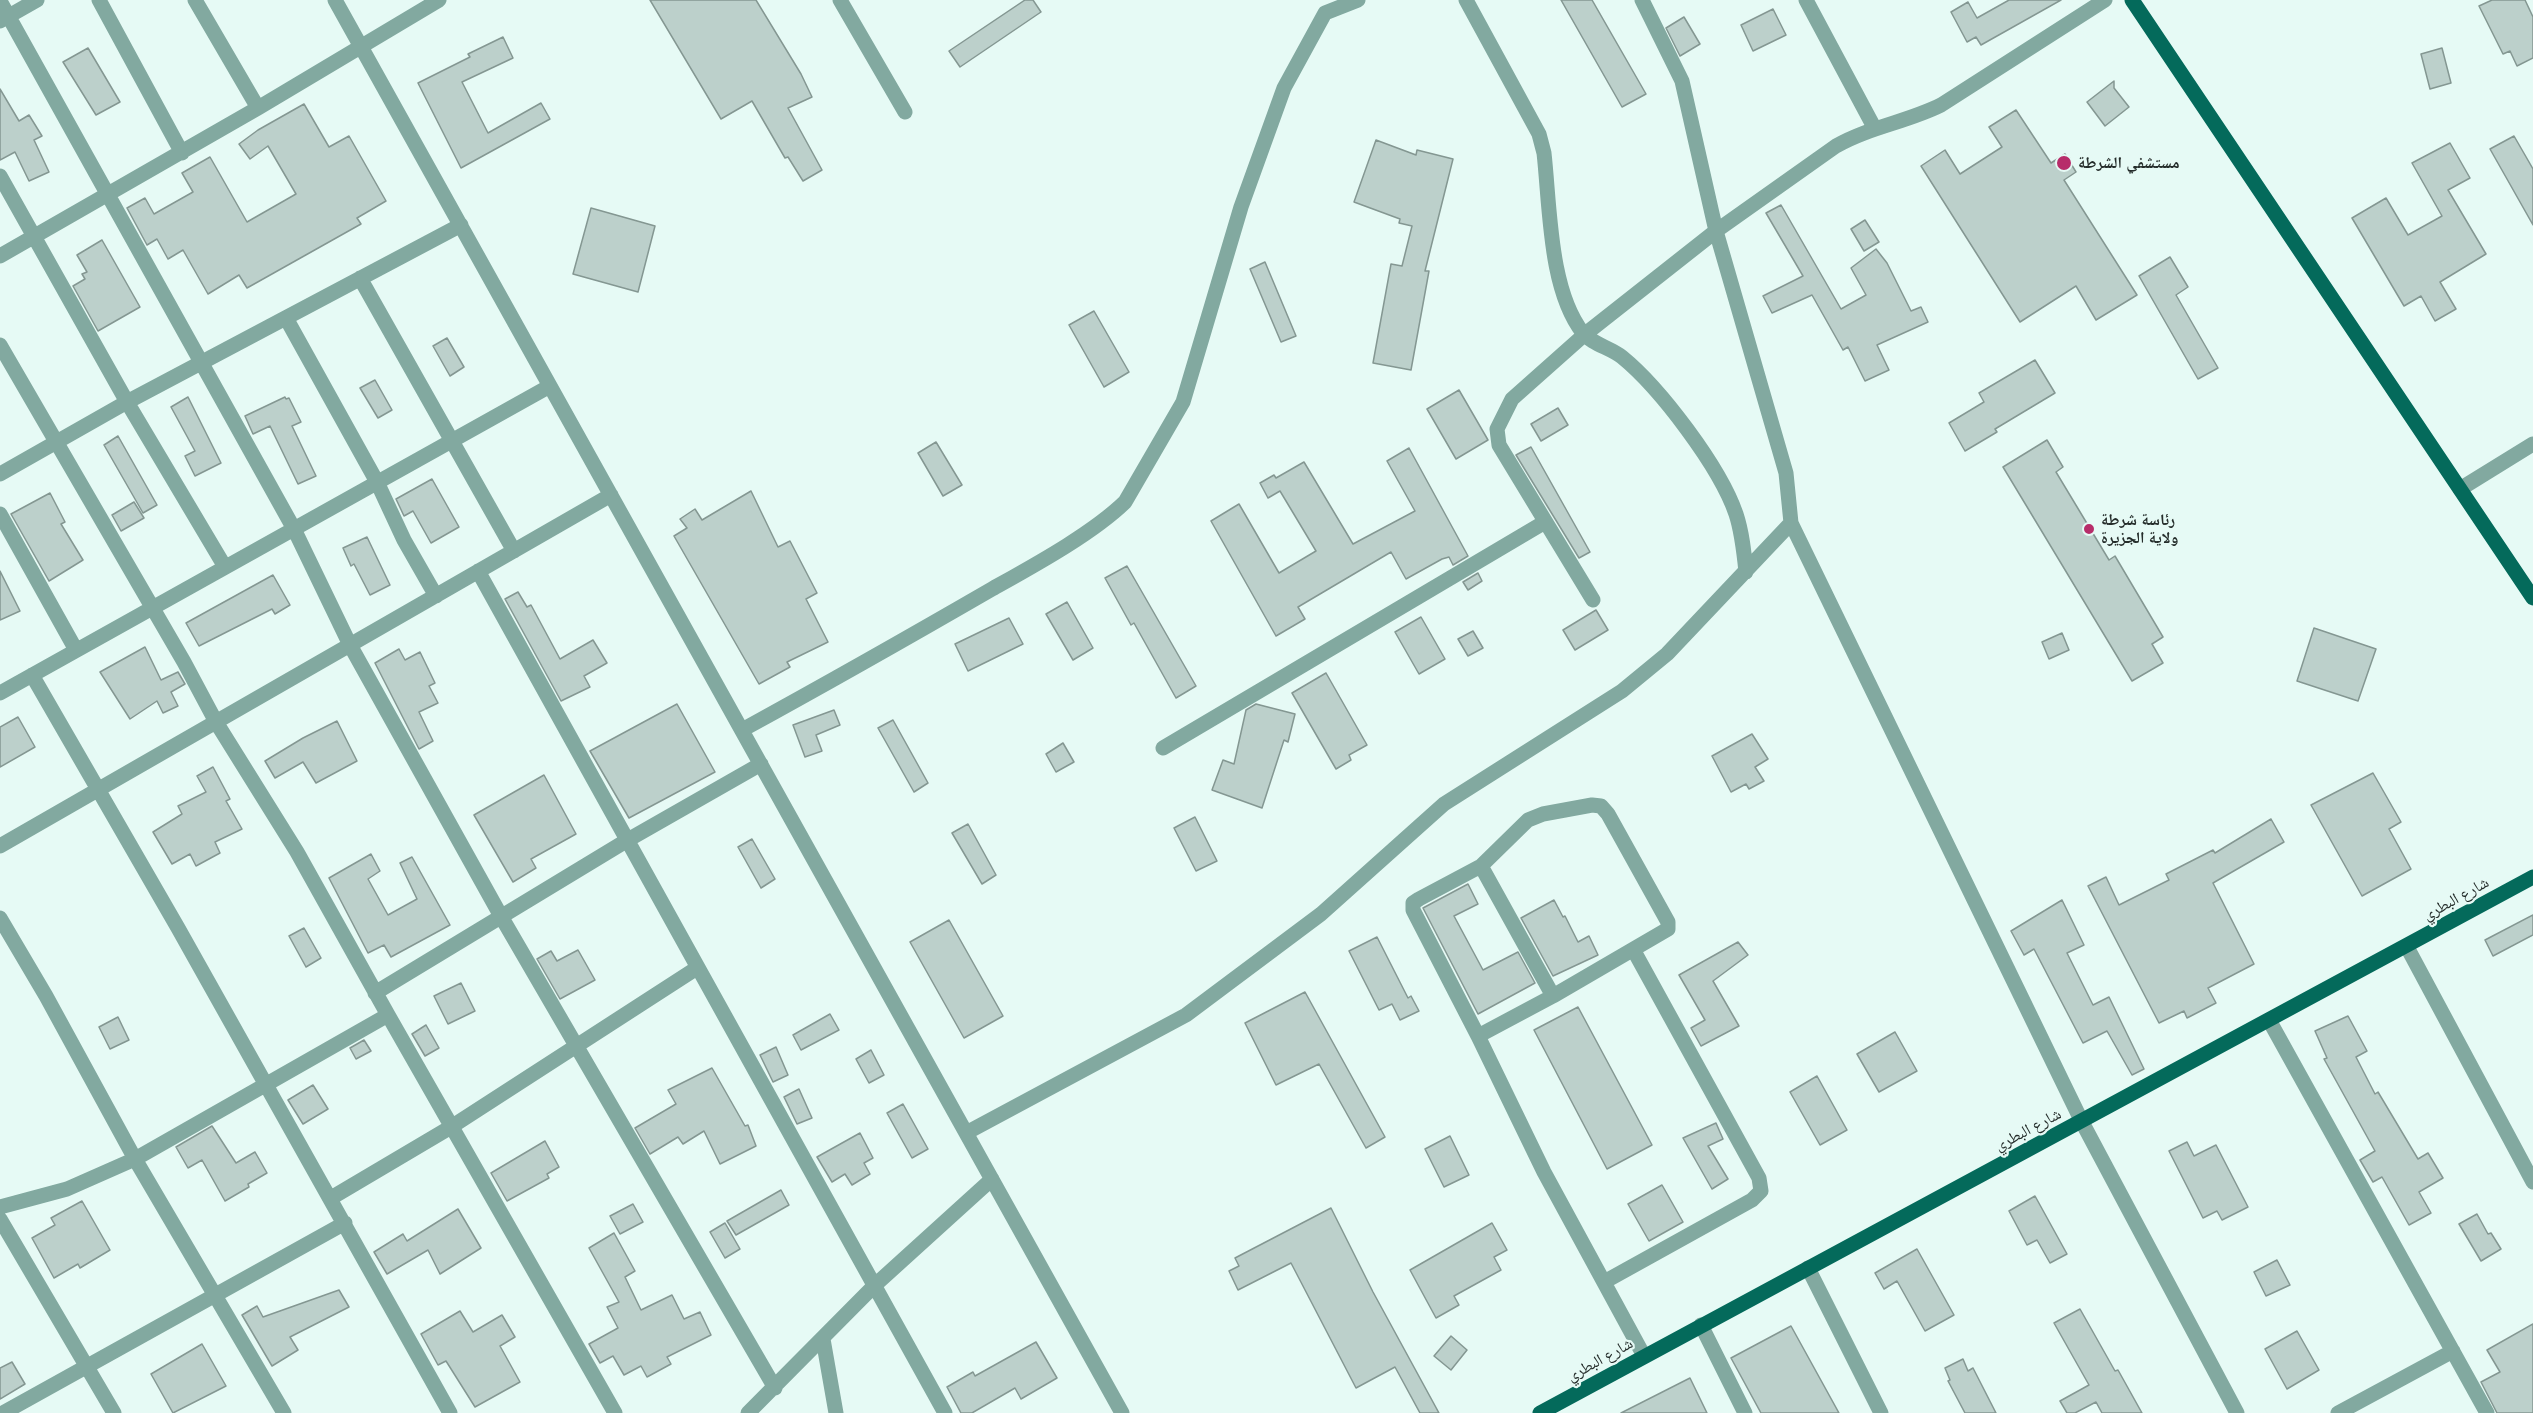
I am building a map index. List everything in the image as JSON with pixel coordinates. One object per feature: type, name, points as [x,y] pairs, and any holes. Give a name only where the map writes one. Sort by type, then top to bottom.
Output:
[{"type":"main road","points":[[2132,0],[2533,598]]},
{"type":"main road","name":"شارع البطري","points":[[1540,1413],[2407,947],[2533,876]]},
{"type":"street","points":[[4,19],[37,0]]},
{"type":"street","points":[[99,0],[182,153]]},
{"type":"street","points":[[195,0],[258,108]]},
{"type":"street","points":[[335,0],[1122,1413]]},
{"type":"street","points":[[0,256],[182,153],[439,0]]},
{"type":"street","points":[[742,730],[1024,571],[1112,515],[1125,502],[1183,402],[1241,207],[1284,88],[1325,13],[1358,0]]},
{"type":"street","points":[[1466,0],[1539,134],[1544,153],[1558,278],[1568,306],[1584,335],[1621,357],[1660,396],[1720,477],[1736,514],[1743,544],[1746,572]]},
{"type":"street","points":[[1642,0],[1682,81],[1716,231],[1786,473],[1791,523],[2082,1122],[2237,1413]]},
{"type":"street","points":[[1806,0],[1875,129]]},
{"type":"street","points":[[1593,600],[1499,445],[1496,436],[1497,429],[1512,399],[1584,335],[1716,231],[1836,146],[1854,136],[1920,115],[1941,105],[2105,0]]},
{"type":"street","points":[[0,1],[4,19],[108,195],[202,361],[294,529],[350,645],[502,918],[775,1388]]},
{"type":"street","points":[[847,2],[905,112]]},
{"type":"street","points":[[0,176],[127,402],[225,567]]},
{"type":"street","points":[[0,474],[202,361],[461,225]]},
{"type":"street","points":[[360,278],[514,551]]},
{"type":"street","points":[[286,318],[377,482],[404,540],[436,596]]},
{"type":"street","points":[[0,345],[216,722],[297,852],[615,1413]]},
{"type":"street","points":[[2,688],[32,675],[550,387]]},
{"type":"street","points":[[2460,489],[2533,444]]},
{"type":"street","points":[[0,846],[611,495]]},
{"type":"street","points":[[0,514],[76,650]]},
{"type":"street","points":[[1162,747],[1545,522]]},
{"type":"street","points":[[966,1133],[1186,1015],[1321,914],[1444,804],[1622,691],[1667,654],[1791,523]]},
{"type":"street","points":[[478,572],[945,1413]]},
{"type":"street","points":[[32,675],[331,1198],[450,1413]]},
{"type":"street","points":[[375,993],[761,764]]},
{"type":"street","points":[[1478,1036],[1634,951],[1668,929],[1668,922],[1608,814],[1601,806],[1592,805],[1543,814],[1528,820],[1481,866],[1419,899],[1413,903],[1413,910],[1544,1172],[1644,1356]]},
{"type":"street","points":[[1481,866],[1553,996]]},
{"type":"street","points":[[0,918],[46,996],[135,1159],[284,1413]]},
{"type":"street","points":[[2407,947],[2533,1182]]},
{"type":"street","points":[[1604,1282],[1752,1200],[1761,1191],[1759,1178],[1634,951]]},
{"type":"street","points":[[331,1198],[451,1127],[698,968]]},
{"type":"street","points":[[0,1207],[67,1189],[135,1159],[388,1015]]},
{"type":"street","points":[[2269,1020],[2487,1413]]},
{"type":"street","points":[[748,1413],[874,1286],[992,1179]]},
{"type":"street","points":[[0,1219],[114,1413]]},
{"type":"street","points":[[3,1413],[345,1223]]},
{"type":"street","points":[[1808,1268],[1881,1413]]},
{"type":"street","points":[[1701,1325],[1745,1413]]},
{"type":"street","points":[[823,1339],[836,1413]]},
{"type":"street","points":[[2338,1413],[2452,1351]]},
{"type":"building","points":[[650,0],[756,0],[801,74],[812,97],[788,108],[822,170],[803,181],[788,157],[785,158],[752,101],[721,119]]},
{"type":"building","points":[[1025,0],[1033,0],[1041,12],[960,67],[949,51]]},
{"type":"building","points":[[1561,0],[1592,0],[1646,94],[1622,107]]},
{"type":"building","points":[[2009,0],[2061,0],[1981,45],[1976,37],[1967,42],[1951,12],[1968,2],[1977,18]]},
{"type":"building","points":[[2492,0],[2525,0],[2533,17],[2533,58],[2517,66],[2510,51],[2503,54],[2479,6]]},
{"type":"building","points":[[1773,9],[1786,35],[1753,51],[1741,25]]},
{"type":"building","points":[[1684,17],[1700,44],[1680,56],[1666,28]]},
{"type":"building","points":[[503,37],[513,58],[462,82],[488,133],[541,103],[550,119],[461,168],[418,83],[470,57],[468,54]]},
{"type":"building","points":[[88,48],[120,102],[96,115],[63,62]]},
{"type":"building","points":[[2442,48],[2451,83],[2430,89],[2421,54]]},
{"type":"building","points":[[2114,81],[2114,88],[2129,107],[2105,126],[2087,102]]},
{"type":"building","points":[[0,89],[19,121],[29,115],[42,136],[34,140],[49,172],[29,181],[15,152],[0,160]]},
{"type":"building","points":[[304,104],[329,147],[349,136],[386,201],[357,218],[361,224],[247,288],[239,275],[208,294],[183,250],[168,259],[157,239],[147,245],[127,208],[145,198],[154,214],[193,192],[182,173],[210,157],[247,222],[296,194],[268,146],[250,159],[239,144],[258,130]]},
{"type":"building","points":[[2016,110],[2051,163],[2065,154],[2076,172],[2064,180],[2137,295],[2096,320],[2076,286],[2020,322],[1921,166],[1945,150],[1960,174],[2002,147],[1989,127]]},
{"type":"building","points":[[2514,136],[2533,169],[2533,225],[2490,149]]},
{"type":"building","points":[[1376,140],[1416,155],[1417,150],[1453,159],[1425,271],[1429,271],[1411,370],[1373,363],[1391,264],[1402,266],[1412,226],[1399,223],[1400,219],[1354,202]]},
{"type":"building","points":[[2450,143],[2470,178],[2448,190],[2486,254],[2440,282],[2456,309],[2435,321],[2421,296],[2404,306],[2352,218],[2386,198],[2408,235],[2442,216],[2412,163]]},
{"type":"building","points":[[1781,205],[1841,309],[1866,295],[1851,268],[1876,249],[1887,263],[1911,311],[1921,307],[1928,322],[1877,345],[1889,370],[1865,381],[1848,347],[1843,350],[1812,295],[1772,313],[1763,296],[1803,276],[1766,213]]},
{"type":"building","points":[[591,208],[655,226],[638,292],[573,274]]},
{"type":"building","points":[[1865,220],[1879,242],[1864,251],[1851,229]]},
{"type":"building","points":[[102,240],[140,307],[98,331],[73,286],[85,279],[82,274],[87,272],[77,255]]},
{"type":"building","points":[[2170,257],[2188,287],[2176,295],[2218,368],[2198,379],[2139,276]]},
{"type":"building","points":[[1265,262],[1296,336],[1281,342],[1250,269]]},
{"type":"building","points":[[1094,311],[1129,372],[1104,387],[1069,325]]},
{"type":"building","points":[[447,338],[464,367],[450,376],[433,346]]},
{"type":"building","points":[[2035,360],[2055,393],[1995,429],[1997,432],[1965,451],[1949,423],[1984,402],[1979,393]]},
{"type":"building","points":[[375,380],[392,410],[378,418],[360,388]]},
{"type":"building","points":[[1459,390],[1488,440],[1456,459],[1427,409]]},
{"type":"building","points":[[188,397],[221,463],[195,476],[185,456],[195,451],[171,407]]},
{"type":"building","points":[[285,397],[289,398],[301,422],[292,426],[316,476],[298,484],[270,426],[253,434],[245,416]]},
{"type":"building","points":[[1558,408],[1568,425],[1541,441],[1531,424]]},
{"type":"building","points":[[118,436],[157,505],[143,513],[104,445]]},
{"type":"building","points":[[2047,440],[2063,467],[2056,472],[2109,560],[2115,556],[2163,637],[2152,644],[2163,663],[2132,681],[2003,467]]},
{"type":"building","points":[[936,442],[962,485],[943,496],[918,453]]},
{"type":"building","points":[[1531,447],[1590,552],[1579,558],[1516,455]]},
{"type":"building","points":[[1409,448],[1468,556],[1453,565],[1449,557],[1442,559],[1406,579],[1391,552],[1298,607],[1305,619],[1276,636],[1211,521],[1239,504],[1279,573],[1316,551],[1280,491],[1268,498],[1260,483],[1274,475],[1276,478],[1304,462],[1353,544],[1415,511],[1387,461]]},
{"type":"building","points":[[432,479],[459,527],[431,543],[413,511],[404,516],[396,499]]},
{"type":"building","points":[[751,491],[778,547],[790,541],[817,593],[806,599],[828,642],[787,662],[790,667],[759,684],[674,536],[687,528],[680,519],[695,509],[702,520]]},
{"type":"building","points":[[50,493],[65,522],[61,524],[83,560],[49,581],[11,514]]},
{"type":"building","points":[[134,502],[144,518],[121,531],[112,515]]},
{"type":"building","points":[[367,537],[390,585],[370,595],[354,564],[351,566],[343,548]]},
{"type":"building","points":[[1127,566],[1196,686],[1176,698],[1134,623],[1131,625],[1105,578]]},
{"type":"building","points":[[0,571],[20,611],[0,620]]},
{"type":"building","points":[[1478,573],[1482,581],[1468,590],[1463,582]]},
{"type":"building","points":[[273,575],[290,605],[275,614],[272,609],[199,646],[186,623]]},
{"type":"building","points":[[518,592],[527,607],[531,605],[560,659],[593,640],[607,663],[584,676],[590,687],[561,701],[505,599]]},
{"type":"building","points":[[1067,602],[1093,648],[1073,660],[1046,614]]},
{"type":"building","points":[[1596,610],[1608,630],[1575,650],[1563,630]]},
{"type":"building","points":[[1421,617],[1445,659],[1419,674],[1395,632]]},
{"type":"building","points":[[1009,618],[1023,644],[968,671],[955,644]]},
{"type":"building","points":[[2314,628],[2376,649],[2358,701],[2297,681]]},
{"type":"building","points":[[1473,631],[1483,648],[1468,656],[1458,639]]},
{"type":"building","points":[[2062,633],[2069,650],[2049,659],[2042,642]]},
{"type":"building","points":[[145,647],[161,680],[178,672],[185,684],[171,692],[178,706],[163,713],[157,701],[130,719],[100,672]]},
{"type":"building","points":[[399,649],[405,660],[420,652],[435,683],[429,686],[438,703],[419,712],[433,741],[419,749],[375,663]]},
{"type":"building","points":[[1326,673],[1367,745],[1349,755],[1351,760],[1336,769],[1292,693]]},
{"type":"building","points":[[677,704],[715,772],[629,818],[590,751]]},
{"type":"building","points":[[1256,704],[1295,714],[1288,742],[1284,740],[1262,808],[1212,790],[1223,760],[1234,764],[1246,710]]},
{"type":"building","points":[[834,710],[840,725],[816,735],[822,751],[805,757],[793,725]]},
{"type":"building","points":[[18,717],[35,747],[0,767],[0,727]]},
{"type":"building","points":[[893,720],[928,783],[914,792],[878,728]]},
{"type":"building","points":[[337,721],[357,761],[316,783],[303,762],[275,778],[265,761]]},
{"type":"building","points":[[1752,734],[1768,759],[1755,767],[1764,781],[1749,789],[1746,784],[1731,792],[1712,756]]},
{"type":"building","points":[[1063,743],[1074,762],[1056,772],[1046,754]]},
{"type":"building","points":[[213,767],[230,799],[226,801],[242,829],[215,842],[220,853],[196,866],[190,854],[172,864],[153,832],[182,814],[178,806],[206,792],[197,776]]},
{"type":"building","points":[[2373,773],[2401,822],[2389,829],[2411,869],[2362,896],[2311,805]]},
{"type":"building","points":[[544,775],[576,834],[531,859],[536,868],[513,882],[474,815]]},
{"type":"building","points":[[1195,817],[1217,861],[1196,871],[1174,828]]},
{"type":"building","points":[[2271,819],[2284,842],[2213,883],[2254,964],[2208,988],[2216,1003],[2187,1018],[2184,1011],[2159,1023],[2088,886],[2106,877],[2119,905],[2169,880],[2166,874],[2213,850],[2215,853]]},
{"type":"building","points":[[968,824],[996,875],[982,884],[952,833]]},
{"type":"building","points":[[752,839],[775,879],[761,888],[738,847]]},
{"type":"building","points":[[371,854],[380,871],[368,879],[388,915],[417,899],[400,863],[412,857],[450,925],[391,957],[384,945],[368,953],[329,878]]},
{"type":"building","points":[[1468,884],[1478,904],[1454,916],[1483,970],[1518,952],[1535,983],[1478,1014],[1423,908]]},
{"type":"building","points":[[1554,900],[1578,942],[1589,936],[1598,955],[1553,976],[1521,918]]},
{"type":"building","points":[[2062,900],[2084,945],[2067,953],[2093,1005],[2109,997],[2144,1069],[2132,1075],[2107,1031],[2083,1043],[2034,949],[2024,955],[2011,931]]},
{"type":"building","points":[[2533,915],[2533,935],[2493,956],[2485,940]]},
{"type":"building","points":[[949,920],[1003,1016],[964,1038],[910,942]]},
{"type":"building","points":[[304,928],[321,958],[306,967],[289,936]]},
{"type":"building","points":[[1377,937],[1408,998],[1411,996],[1419,1011],[1400,1020],[1392,1004],[1379,1010],[1349,951]]},
{"type":"building","points":[[1738,942],[1748,955],[1713,981],[1739,1026],[1701,1046],[1691,1028],[1705,1020],[1679,975]]},
{"type":"building","points":[[578,950],[595,980],[560,999],[537,959],[551,951],[557,961]]},
{"type":"building","points":[[461,983],[475,1011],[448,1024],[434,996]]},
{"type":"building","points":[[1305,992],[1385,1137],[1366,1148],[1319,1064],[1276,1085],[1245,1023]]},
{"type":"building","points":[[1578,1007],[1652,1145],[1607,1169],[1534,1030]]},
{"type":"building","points":[[830,1014],[839,1030],[801,1050],[793,1035]]},
{"type":"building","points":[[2348,1016],[2367,1051],[2356,1057],[2375,1094],[2378,1092],[2418,1159],[2428,1153],[2443,1178],[2419,1192],[2431,1213],[2409,1225],[2382,1177],[2373,1182],[2360,1160],[2375,1151],[2324,1059],[2327,1058],[2315,1031]]},
{"type":"building","points":[[118,1017],[129,1040],[110,1049],[99,1027]]},
{"type":"building","points":[[426,1025],[439,1048],[425,1056],[412,1034]]},
{"type":"building","points":[[1895,1032],[1917,1071],[1879,1092],[1857,1054]]},
{"type":"building","points":[[364,1040],[371,1051],[356,1059],[350,1048]]},
{"type":"building","points":[[776,1047],[788,1075],[773,1082],[760,1055]]},
{"type":"building","points":[[871,1050],[884,1075],[869,1083],[856,1059]]},
{"type":"building","points":[[712,1068],[745,1126],[748,1125],[756,1146],[720,1164],[704,1131],[683,1144],[678,1137],[650,1154],[635,1128],[676,1104],[668,1090]]},
{"type":"building","points":[[1817,1076],[1847,1130],[1820,1145],[1790,1092]]},
{"type":"building","points":[[313,1085],[328,1109],[303,1124],[288,1100]]},
{"type":"building","points":[[799,1089],[812,1118],[797,1124],[784,1097]]},
{"type":"building","points":[[903,1104],[928,1149],[912,1158],[887,1113]]},
{"type":"building","points":[[1716,1123],[1723,1139],[1708,1146],[1728,1179],[1712,1189],[1683,1138]]},
{"type":"building","points":[[212,1126],[236,1163],[255,1152],[267,1173],[225,1201],[202,1160],[188,1168],[176,1147]]},
{"type":"building","points":[[860,1133],[873,1158],[864,1163],[870,1174],[852,1185],[845,1174],[832,1182],[817,1157]]},
{"type":"building","points":[[1450,1136],[1469,1175],[1444,1187],[1425,1149]]},
{"type":"building","points":[[545,1141],[559,1167],[547,1174],[549,1178],[507,1201],[491,1173]]},
{"type":"building","points":[[2187,1142],[2194,1156],[2216,1145],[2248,1207],[2222,1220],[2217,1211],[2203,1218],[2169,1151]]},
{"type":"building","points":[[1662,1185],[1683,1222],[1649,1241],[1628,1204]]},
{"type":"building","points":[[781,1190],[789,1205],[736,1235],[727,1221]]},
{"type":"building","points":[[2035,1196],[2067,1254],[2050,1263],[2037,1240],[2027,1245],[2009,1211]]},
{"type":"building","points":[[82,1201],[110,1250],[80,1268],[78,1264],[54,1278],[32,1238],[55,1225],[51,1218]]},
{"type":"building","points":[[633,1204],[643,1222],[620,1234],[610,1216]]},
{"type":"building","points":[[1331,1208],[1373,1292],[1439,1413],[1420,1413],[1395,1367],[1356,1388],[1291,1263],[1238,1290],[1229,1271],[1239,1266],[1235,1258]]},
{"type":"building","points":[[458,1209],[481,1248],[440,1274],[428,1250],[387,1274],[374,1252],[403,1234],[407,1241]]},
{"type":"building","points":[[2477,1214],[2488,1234],[2491,1233],[2501,1249],[2481,1261],[2459,1224]]},
{"type":"building","points":[[725,1223],[740,1249],[725,1258],[710,1232]]},
{"type":"building","points":[[1492,1223],[1507,1250],[1494,1257],[1501,1270],[1454,1296],[1459,1305],[1436,1318],[1410,1270]]},
{"type":"building","points":[[614,1233],[635,1271],[625,1277],[641,1310],[672,1295],[684,1319],[700,1312],[711,1335],[667,1357],[671,1364],[647,1377],[641,1366],[624,1375],[613,1356],[600,1363],[589,1344],[618,1328],[607,1307],[619,1302],[589,1248]]},
{"type":"building","points":[[1917,1249],[1954,1315],[1925,1331],[1897,1281],[1884,1289],[1875,1273]]},
{"type":"building","points":[[2277,1260],[2290,1285],[2266,1296],[2254,1272]]},
{"type":"building","points":[[339,1290],[349,1307],[290,1337],[298,1350],[272,1366],[242,1315],[257,1306],[263,1317]]},
{"type":"building","points":[[2080,1309],[2142,1413],[2102,1413],[2096,1402],[2075,1413],[2067,1413],[2060,1401],[2089,1385],[2054,1323]]},
{"type":"building","points":[[460,1311],[473,1332],[502,1315],[515,1337],[500,1346],[520,1382],[475,1407],[446,1361],[438,1365],[421,1334]]},
{"type":"building","points":[[2533,1324],[2533,1413],[2497,1413],[2481,1382],[2500,1372],[2487,1350]]},
{"type":"building","points":[[1791,1326],[1839,1413],[1761,1413],[1731,1358]]},
{"type":"building","points":[[2297,1331],[2319,1370],[2287,1389],[2265,1349]]},
{"type":"building","points":[[1451,1336],[1467,1350],[1451,1370],[1434,1356]]},
{"type":"building","points":[[1036,1342],[1057,1378],[1021,1399],[1015,1388],[972,1413],[961,1413],[947,1387],[973,1372],[975,1376]]},
{"type":"building","points":[[202,1344],[226,1386],[173,1413],[151,1374]]},
{"type":"building","points":[[1963,1359],[1968,1371],[1973,1368],[1996,1413],[1965,1413],[1948,1381],[1950,1380],[1945,1368]]},
{"type":"building","points":[[12,1362],[25,1384],[0,1399],[0,1368]]},
{"type":"building","points":[[1690,1378],[1707,1413],[1621,1413]]},
{"type":"place","name":"مستشفي الشرطة","points":[[2064,163]]},
{"type":"place","name":"رئاسة شرطة ولاية الجزيرة","points":[[2089,529]]}]
